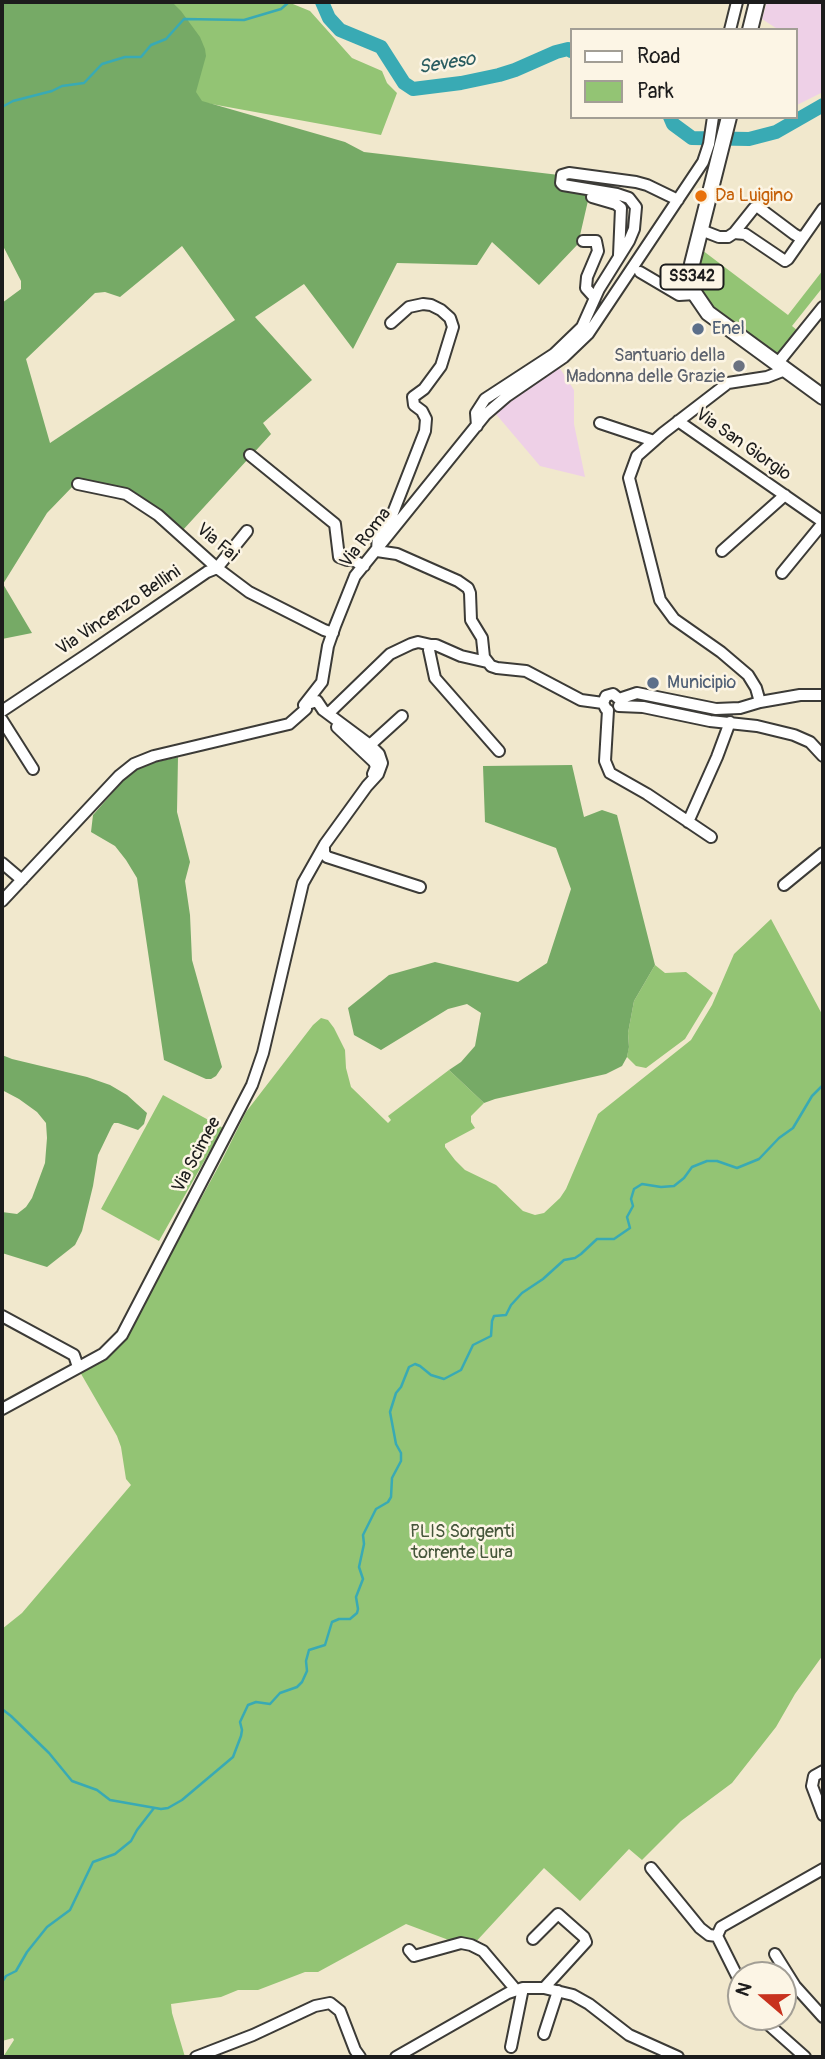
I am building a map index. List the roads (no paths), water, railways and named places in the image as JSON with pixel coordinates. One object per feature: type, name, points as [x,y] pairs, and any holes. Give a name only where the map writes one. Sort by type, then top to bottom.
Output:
[{"type":"main road","points":[[750,28],[757,2]]},
{"type":"main road","name":"SS342","points":[[728,119],[717,139],[701,230],[692,264],[695,294],[708,313],[823,397]]},
{"type":"street","points":[[730,28],[737,2]]},
{"type":"street","name":"Via Roma","points":[[2,901],[111,784],[134,764],[154,756],[289,724],[306,709],[304,705],[322,682],[333,632],[355,576],[495,405],[564,357],[588,334],[717,139],[713,119]]},
{"type":"street","points":[[477,426],[476,413],[485,399],[554,354],[582,327],[595,298],[634,229],[636,207],[629,198],[563,185],[562,175],[569,173],[636,182],[678,200]]},
{"type":"street","points":[[592,197],[621,208],[620,255]]},
{"type":"street","points":[[734,233],[754,208],[758,208],[794,234],[804,236]]},
{"type":"street","points":[[701,230],[724,237],[734,233],[745,234],[785,261],[823,209]]},
{"type":"street","points":[[583,242],[596,241],[598,251],[587,277],[586,288],[595,298]]},
{"type":"street","points":[[640,272],[679,295],[695,294]]},
{"type":"street","points":[[391,323],[409,307],[431,305],[450,318],[453,327],[441,366],[425,389],[413,397],[414,405],[422,411],[426,419],[425,431],[391,518],[378,534],[377,551],[397,554],[468,588],[471,620],[482,638],[487,662]]},
{"type":"street","points":[[760,702],[756,688],[748,676],[721,652],[674,619],[660,600],[629,478],[637,456],[728,383],[767,377],[781,367],[823,307]]},
{"type":"street","name":"Via San Giorgio","points":[[678,421],[823,522]]},
{"type":"street","points":[[600,423],[654,441]]},
{"type":"street","points":[[250,455],[335,524],[339,557],[364,566]]},
{"type":"street","name":"Via Faì","points":[[78,484],[125,494],[158,515],[217,568],[249,592],[333,632]]},
{"type":"street","points":[[722,551],[785,495]]},
{"type":"street","points":[[782,573],[823,522]]},
{"type":"street","name":"Via Vincenzo Bellini","points":[[2,710],[207,572],[217,568],[247,531]]},
{"type":"street","points":[[329,713],[390,654],[418,642],[487,662],[497,668],[526,671],[581,700],[643,707],[710,721],[757,726],[794,735],[810,743],[823,756]]},
{"type":"street","points":[[431,645],[429,650],[435,678],[499,751]]},
{"type":"street","points":[[612,704],[637,694],[716,709],[740,708],[800,695],[823,695]]},
{"type":"street","points":[[304,705],[317,701],[318,706],[370,745],[379,754],[378,762]]},
{"type":"street","points":[[612,704],[605,761],[610,773],[711,837]]},
{"type":"street","points":[[304,705],[322,710],[378,762]]},
{"type":"street","points":[[370,745],[402,716]]},
{"type":"street","points":[[2,720],[33,769]]},
{"type":"street","points":[[688,822],[730,722]]},
{"type":"street","name":"Via Scimee","points":[[2,1409],[103,1354],[122,1335],[244,1102],[263,1053],[303,883],[366,786],[378,762]]},
{"type":"street","points":[[324,848],[327,857],[420,887]]},
{"type":"street","points":[[784,885],[823,853]]},
{"type":"street","points":[[2,863],[22,880]]},
{"type":"street","points":[[2,1316],[74,1355],[78,1367]]},
{"type":"street","points":[[823,1771],[814,1776],[812,1786],[823,1815]]},
{"type":"street","points":[[651,1868],[700,1928],[709,1935],[718,1936]]},
{"type":"street","points":[[730,1961],[718,1936],[721,1927],[823,1868]]},
{"type":"street","points":[[533,1939],[558,1914],[584,1937],[586,1942],[544,1988]]},
{"type":"street","points":[[409,1950],[414,1956],[461,1943],[471,1945],[483,1951],[519,1989]]},
{"type":"street","points":[[775,1954],[795,1986],[823,2017]]},
{"type":"street","points":[[396,2057],[508,1993],[519,1989],[544,1988],[573,1995],[629,2035],[678,2057]]},
{"type":"street","points":[[511,2047],[519,1989]]},
{"type":"street","points":[[544,2034],[558,1991]]},
{"type":"street","points":[[196,2057],[253,2035],[315,2006],[330,2003],[340,2011],[360,2057]]},
{"type":"street","points":[[776,2031],[806,2057]]},
{"type":"waterway","points":[[2,107],[62,86],[84,83],[102,64],[125,57],[141,57],[151,45],[166,39],[184,19],[244,20],[281,9],[289,2]]},
{"type":"waterway","name":"Seveso","points":[[322,2],[329,18],[340,30],[381,47],[404,83],[413,89],[499,75],[556,52],[570,50]]},
{"type":"waterway","name":"Seveso","points":[[671,119],[673,124],[692,138],[749,139],[776,132],[823,105]]},
{"type":"waterway","points":[[2,1709],[49,1753],[72,1781],[97,1790],[110,1800],[161,1809],[182,1800],[233,1757],[241,1736],[240,1722],[248,1705],[256,1702],[270,1704],[280,1693],[297,1687],[307,1671],[309,1650],[325,1645],[332,1622],[350,1619],[357,1613],[356,1597],[363,1579],[359,1567],[364,1544],[363,1535],[376,1509],[391,1497],[392,1478],[401,1461],[390,1412],[409,1367],[415,1364],[431,1375],[444,1379],[461,1370],[473,1345],[491,1336],[494,1316],[506,1315],[522,1293],[564,1260],[575,1258],[597,1239],[614,1239],[630,1228],[627,1217],[633,1206],[631,1199],[634,1189],[642,1184],[674,1186],[692,1167],[707,1161],[717,1161],[737,1168],[759,1159],[793,1128],[812,1096],[823,1085]]},
{"type":"waterway","points":[[2,1982],[6,1976],[16,1971],[47,1927],[70,1910],[93,1862],[115,1854],[131,1841],[154,1808]]},
{"type":"place","name":"Da Luigino","points":[[701,196]]},
{"type":"place","name":"Enel","points":[[698,329]]},
{"type":"place","name":"Santuario della Madonna delle Grazie","points":[[739,366]]},
{"type":"place","name":"Municipio","points":[[653,683]]},
{"type":"park label","name":"PLIS Sorgenti torrente Lura","points":[[462,1542]]}]
